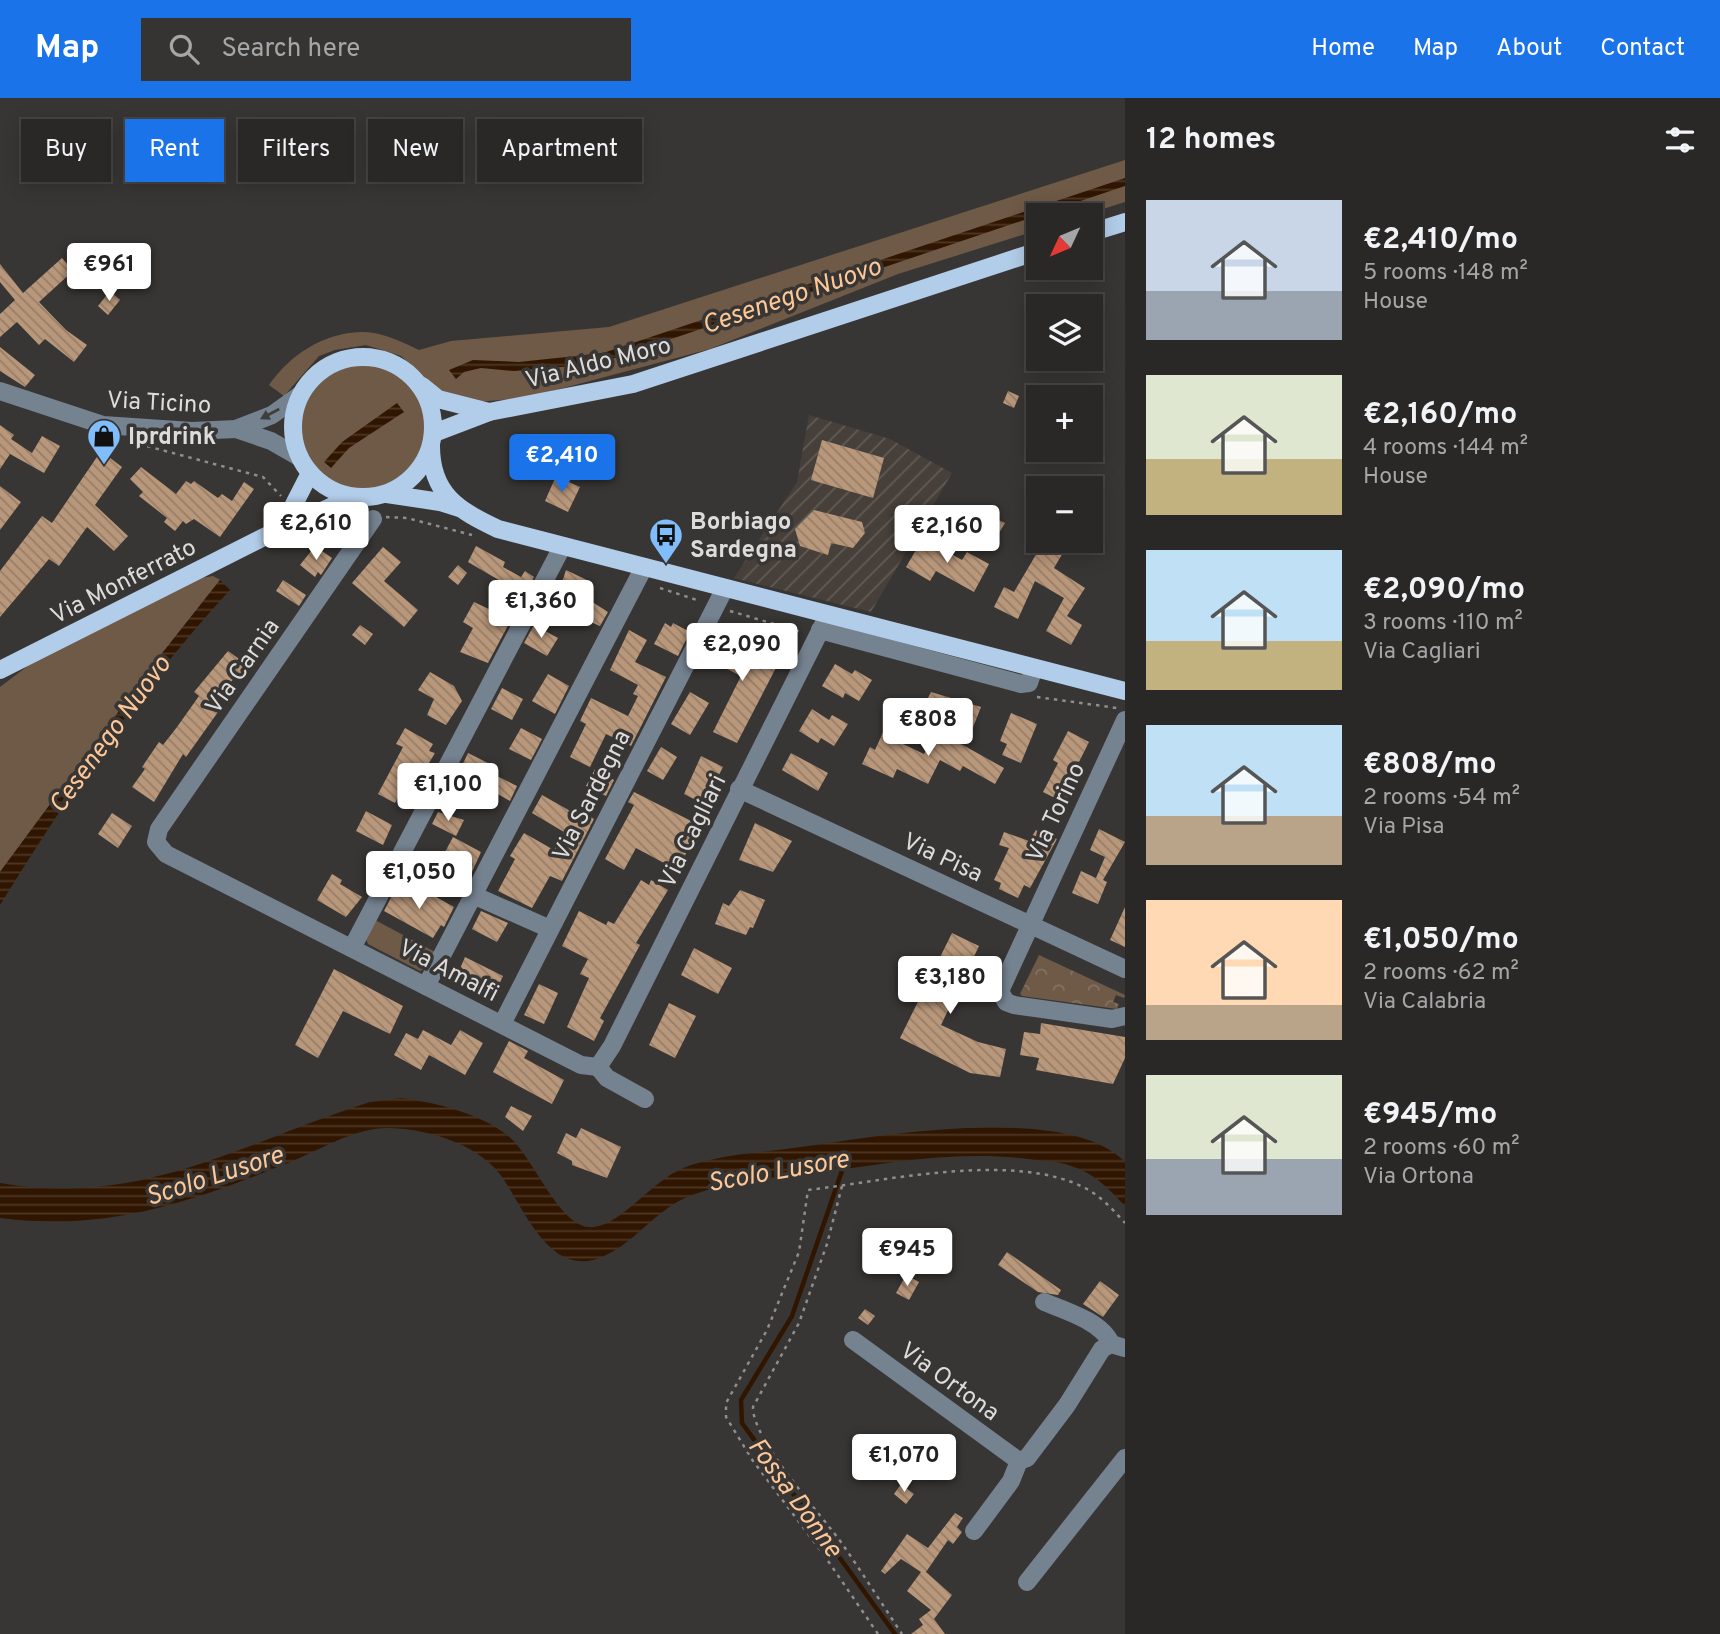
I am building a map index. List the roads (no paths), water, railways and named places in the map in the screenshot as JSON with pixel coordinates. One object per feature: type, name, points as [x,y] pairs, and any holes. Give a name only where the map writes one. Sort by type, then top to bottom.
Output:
[{"type":"main road","points":[[1103,229],[1125,222]]},
{"type":"main road","name":"Via Aldo Moro","points":[[433,439],[489,412],[633,384],[1026,255]]},
{"type":"main road","points":[[433,439],[422,466],[407,483],[387,494],[365,498],[342,494],[324,486],[310,473],[299,457],[293,436],[294,414],[301,394],[315,376],[335,363],[357,357],[380,359],[401,368],[418,383],[428,400],[433,439],[431,468],[460,509]]},
{"type":"main road","name":"Via Aldo Moro","points":[[418,383],[438,398],[489,412]]},
{"type":"main road","name":"Via Monferrato","points":[[262,538],[290,512],[310,473]]},
{"type":"main road","points":[[387,494],[440,502],[498,529],[562,547],[640,574],[725,589],[822,627],[1034,667],[1125,691]]},
{"type":"main road","name":"Via Monferrato","points":[[2,671],[262,538],[335,505],[365,498]]},
{"type":"street","name":"Via Ticino","points":[[0,391],[103,425],[148,430],[236,429],[271,441],[299,457]]},
{"type":"street","name":"Via Ticino","points":[[236,429],[272,415],[301,394]]},
{"type":"street","name":"Via Carnia","points":[[156,842],[159,828],[373,519]]},
{"type":"street","points":[[352,948],[562,547]]},
{"type":"street","points":[[426,986],[640,574]]},
{"type":"street","name":"Via Sardegna","points":[[502,1024],[725,589]]},
{"type":"street","name":"Via Cagliari","points":[[598,1068],[612,1046],[822,627]]},
{"type":"street","name":"Via Torino","points":[[1122,715],[1001,985],[1002,997],[1006,1002],[1112,1019],[1125,1016]]},
{"type":"street","name":"Via Pisa","points":[[739,789],[1125,969]]},
{"type":"street","name":"Via Amalfi","points":[[156,842],[166,854],[582,1065],[598,1068],[607,1078],[645,1099]]},
{"type":"street","points":[[473,895],[550,929]]},
{"type":"street","points":[[1044,1302],[1075,1315],[1118,1346]]},
{"type":"street","name":"Via Ortona","points":[[853,1340],[1019,1461]]},
{"type":"street","points":[[974,1531],[1011,1481],[1019,1461],[1027,1458],[1067,1405],[1102,1349],[1118,1346]]},
{"type":"street","points":[[1027,1582],[1125,1458]]},
{"type":"water","points":[[1125,178],[1125,186],[1075,203],[1050,203]]},
{"type":"water","name":"Cesenego Nuovo","points":[[1026,211],[1026,219],[597,364],[514,371],[481,368],[464,372],[456,379],[449,370],[473,360],[519,362],[603,353]]},
{"type":"water","points":[[397,403],[404,412],[349,448],[331,468],[324,462],[342,442]]},
{"type":"water","name":"Cesenego Nuovo","points":[[220,580],[230,590],[136,702],[52,823],[0,905],[0,872],[156,661]]},
{"type":"water","name":"Scolo Lusore","points":[[402,1098],[457,1110],[496,1127],[517,1145],[558,1205],[582,1225],[594,1227],[617,1217],[677,1171],[704,1161],[876,1136],[971,1128],[1018,1128],[1061,1133],[1098,1144],[1125,1162],[1125,1206],[1094,1177],[1061,1163],[1000,1157],[944,1157],[714,1188],[673,1205],[618,1249],[593,1260],[576,1261],[561,1255],[536,1232],[499,1173],[477,1153],[432,1134],[387,1128],[349,1136],[217,1190],[147,1210],[76,1221],[0,1218],[0,1183],[51,1188],[100,1187],[145,1179],[234,1152],[370,1102]]},
{"type":"waterway","name":"Fossa Donne","points":[[844,1165],[792,1316],[741,1400],[742,1423],[895,1634]]},
{"type":"place","name":"Iprdrink","points":[[104,466]]},
{"type":"place","name":"Borbiago Sardegna","points":[[666,565]]}]
